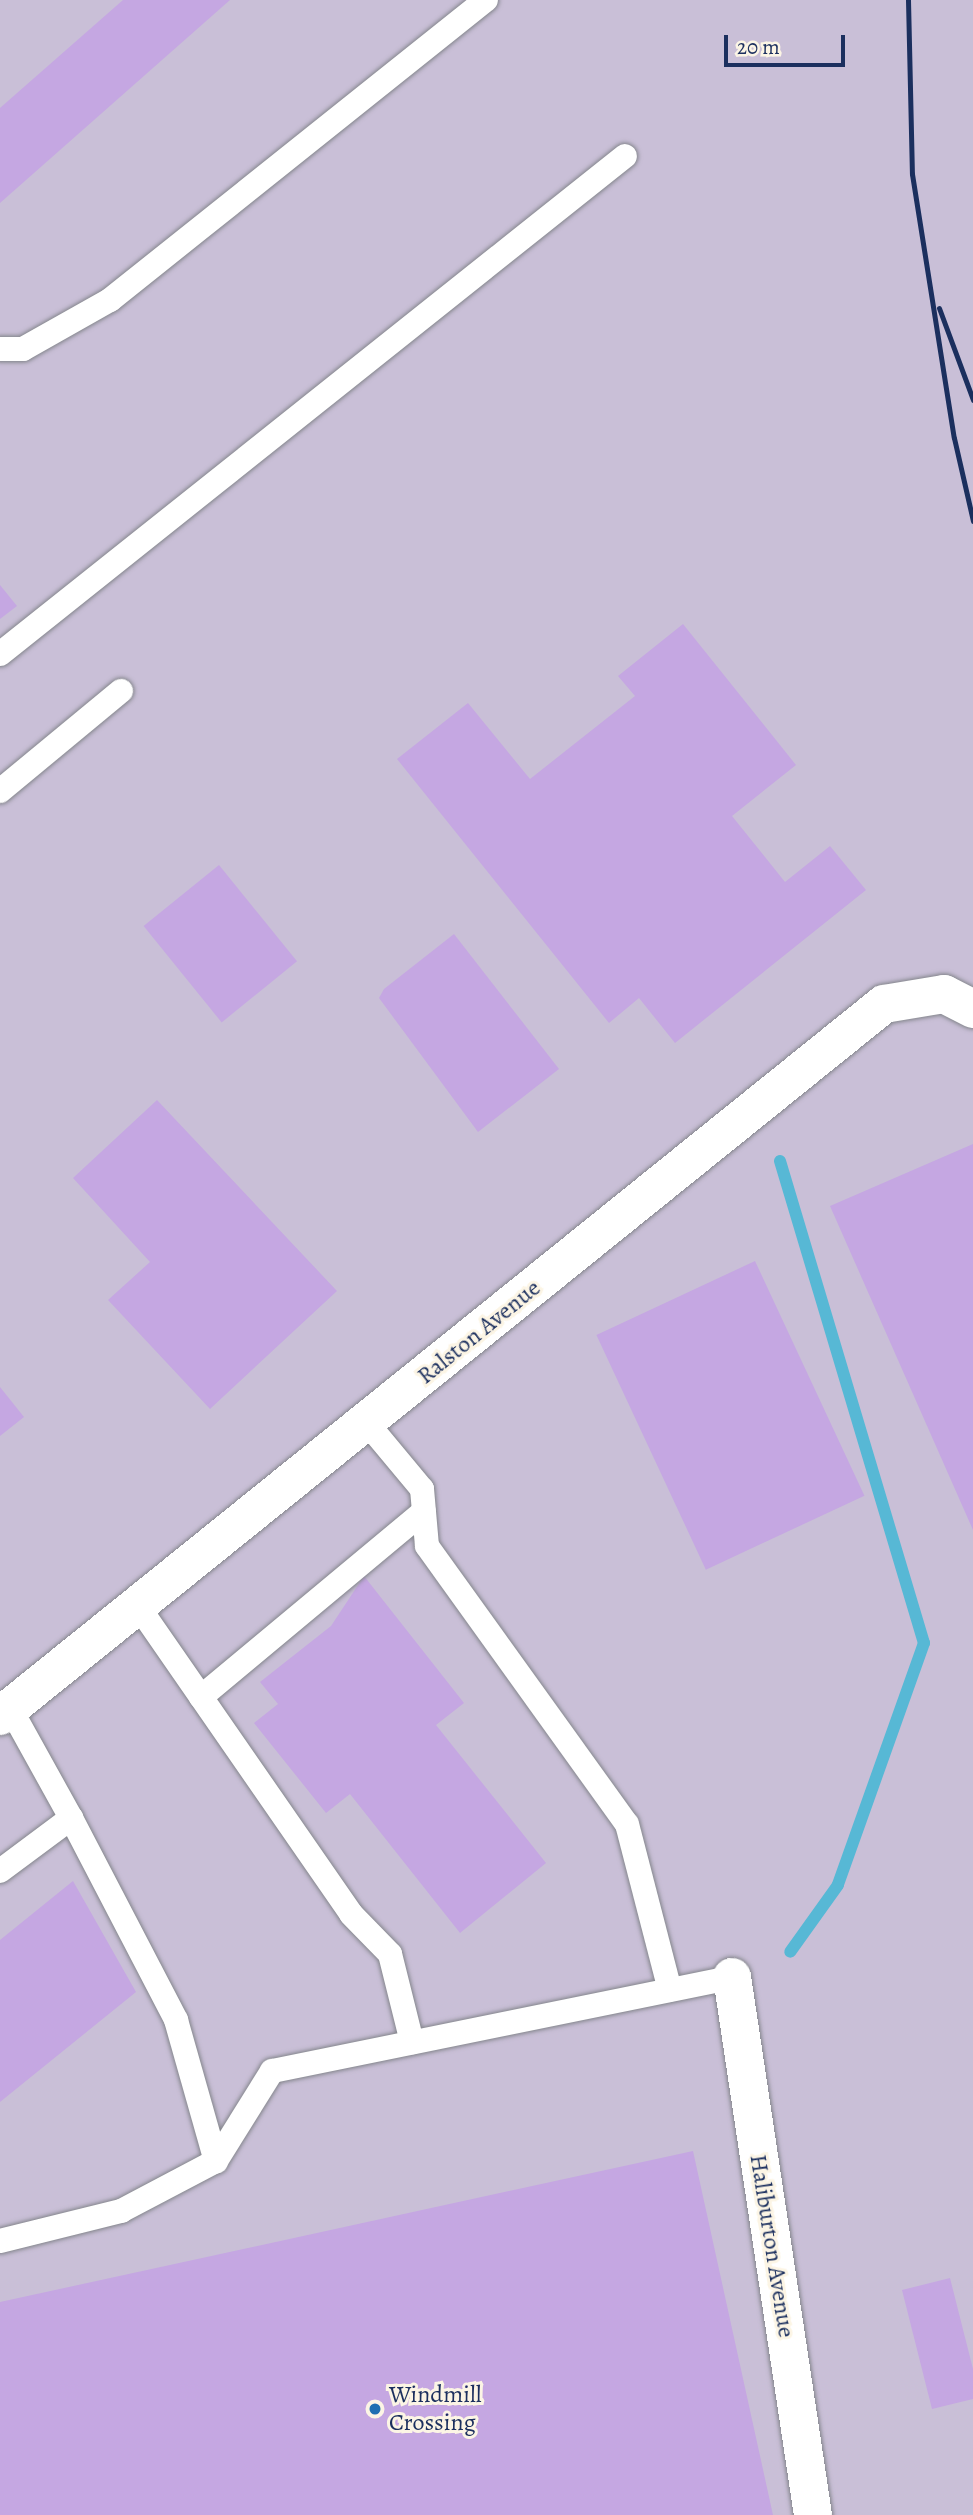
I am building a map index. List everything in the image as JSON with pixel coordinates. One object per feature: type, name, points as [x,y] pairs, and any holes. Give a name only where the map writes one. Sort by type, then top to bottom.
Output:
[{"type":"street","name":"Ralston Avenue","points":[[5,1712],[884,1004],[944,994],[973,1009]]},
{"type":"street","name":"Haliburton Avenue","points":[[732,1977],[813,2515]]},
{"type":"lane","points":[[0,349],[23,349],[110,300],[486,0]]},
{"type":"lane","points":[[0,654],[201,497],[625,156]]},
{"type":"lane","points":[[0,791],[121,691]]},
{"type":"lane","points":[[367,1423],[422,1489],[427,1546],[627,1824],[670,1990]]},
{"type":"lane","points":[[201,1697],[424,1511]]},
{"type":"lane","points":[[138,1606],[351,1914],[390,1954],[412,2042]]},
{"type":"lane","points":[[5,1712],[71,1818],[176,2020],[216,2161]]},
{"type":"lane","points":[[0,1871],[71,1818]]},
{"type":"lane","points":[[0,2241],[121,2211],[216,2161],[272,2071],[732,1977]]},
{"type":"shaded area","points":[[0,0],[973,0],[973,2515],[0,2515]]},
{"type":"building","points":[[123,0],[230,0],[0,203],[0,108]]},
{"type":"building","points":[[0,585],[17,606],[0,619]]},
{"type":"building","points":[[683,624],[796,765],[732,816],[785,882],[830,846],[866,890],[675,1043],[639,998],[609,1023],[397,759],[468,703],[530,779],[635,696],[618,676]]},
{"type":"building","points":[[219,865],[297,961],[222,1022],[144,926]]},
{"type":"building","points":[[454,934],[559,1069],[478,1132],[379,998],[384,989]]},
{"type":"building","points":[[157,1100],[337,1291],[210,1409],[108,1300],[150,1262],[73,1178]]},
{"type":"building","points":[[973,1144],[973,1530],[830,1206]]},
{"type":"building","points":[[755,1261],[864,1496],[706,1570],[596,1335]]},
{"type":"building","points":[[0,1387],[24,1417],[0,1436]]},
{"type":"building","points":[[364,1576],[464,1703],[436,1725],[546,1863],[460,1933],[350,1794],[326,1813],[254,1723],[278,1704],[260,1682],[331,1626]]},
{"type":"building","points":[[73,1881],[136,1992],[0,2102],[0,1940]]},
{"type":"building","name":"Windmill Crossing","points":[[693,2151],[773,2515],[0,2515],[0,2302]]},
{"type":"building","points":[[950,2278],[973,2369],[973,2399],[932,2409],[902,2290]]},
{"type":"waterway","points":[[780,1161],[924,1643],[838,1885],[790,1952]]},
{"type":"railway","points":[[908,0],[912,174],[954,438],[973,521]]},
{"type":"railway","points":[[939,308],[973,400]]},
{"type":"place","name":"Windmill Crossing","points":[[375,2409]]}]
